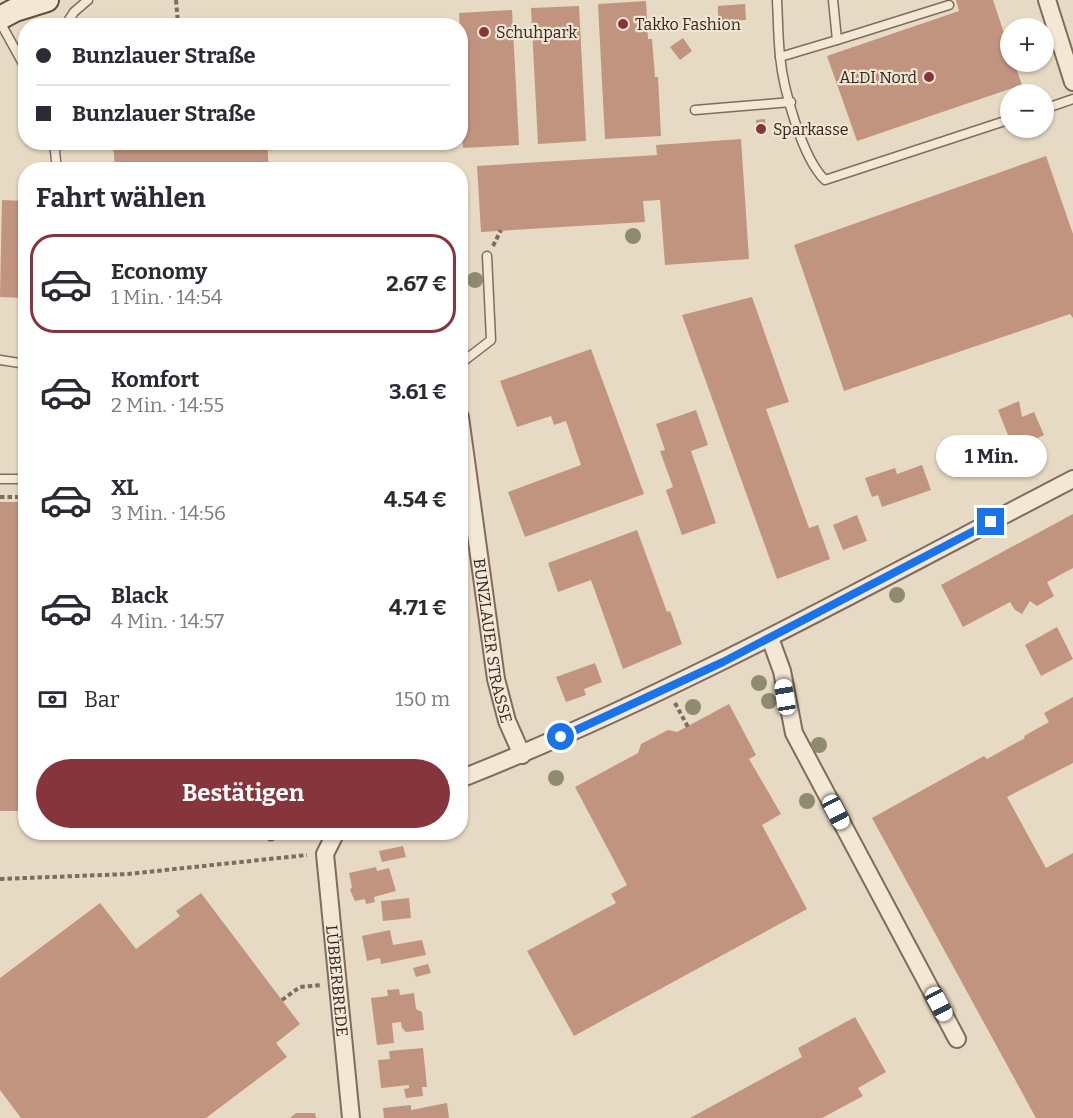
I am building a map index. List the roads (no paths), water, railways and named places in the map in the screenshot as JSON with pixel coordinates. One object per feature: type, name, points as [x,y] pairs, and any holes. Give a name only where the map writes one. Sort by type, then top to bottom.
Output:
[{"type":"street","points":[[0,20],[15,10],[47,0]]},
{"type":"street","points":[[1047,0],[1073,82]]},
{"type":"street","name":"BUNZLAUER STRASSE","points":[[468,473],[500,699],[522,755]]},
{"type":"street","points":[[468,776],[522,755],[668,689],[1073,479]]},
{"type":"street","points":[[770,638],[779,659],[794,733],[957,1039]]},
{"type":"street","name":"LÜBBERBREDE","points":[[330,843],[338,984],[351,1118]]},
{"type":"lane","points":[[70,18],[88,0]]},
{"type":"lane","points":[[777,0],[780,57],[790,102],[815,170],[825,180],[1000,123]]},
{"type":"lane","points":[[833,0],[837,40]]},
{"type":"lane","points":[[780,57],[950,5]]},
{"type":"lane","points":[[0,20],[18,54]]},
{"type":"lane","points":[[1054,106],[1073,99]]},
{"type":"lane","points":[[695,110],[790,102]]},
{"type":"lane","points":[[468,358],[491,339],[487,256]]},
{"type":"lane","points":[[0,360],[18,363]]},
{"type":"lane","points":[[0,479],[18,478]]},
{"type":"place","name":"Takko Fashion","points":[[623,24]]},
{"type":"place","name":"Schuhpark","points":[[484,32]]},
{"type":"place","name":"ALDI Nord","points":[[929,77]]},
{"type":"place","name":"Sparkasse","points":[[761,129]]}]
